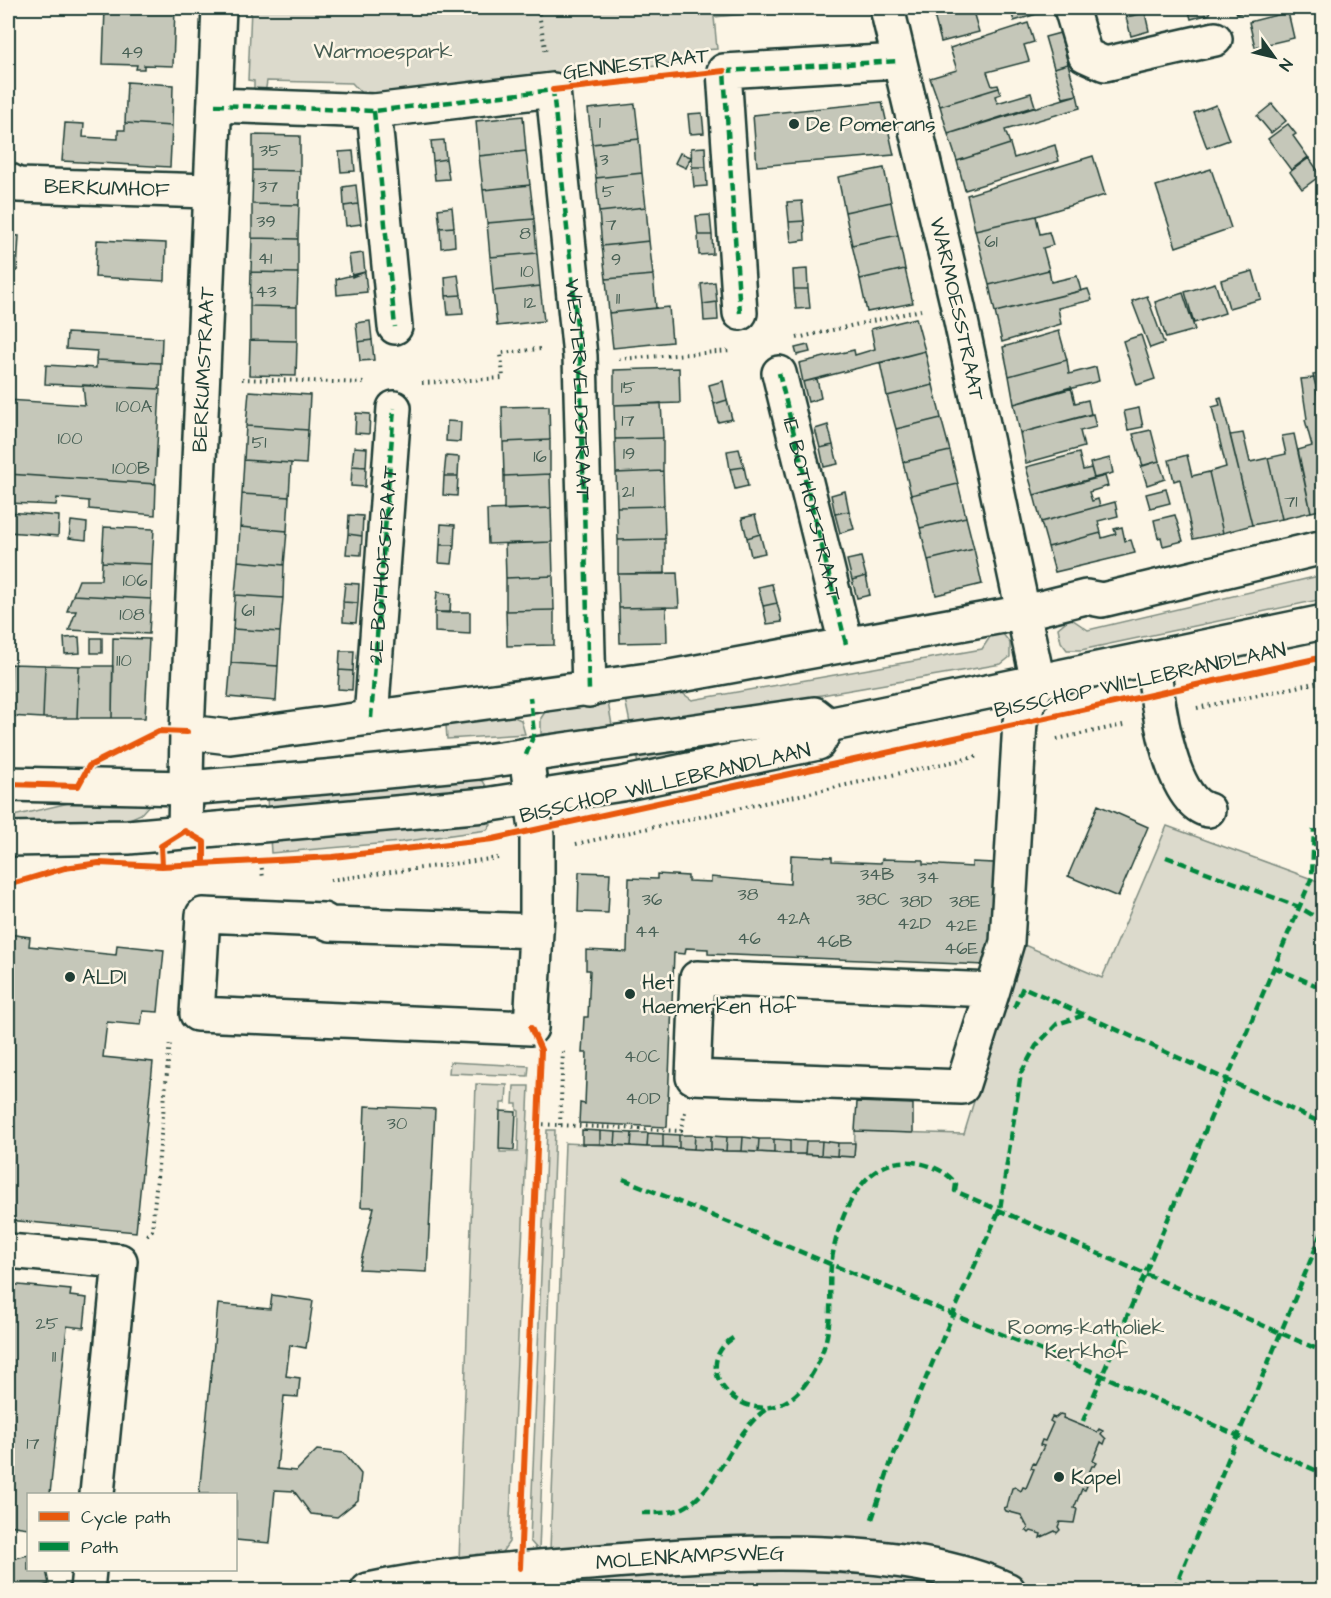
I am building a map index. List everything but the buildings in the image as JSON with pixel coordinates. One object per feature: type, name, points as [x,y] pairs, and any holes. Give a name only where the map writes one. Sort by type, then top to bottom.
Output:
[{"type":"street","name":"BERKUMSTRAAT","points":[[185,831],[187,732],[219,8]]},
{"type":"street","name":"WARMOESSTRAAT","points":[[886,8],[958,307],[1025,612],[1038,682]]},
{"type":"street","points":[[1071,8],[1085,55],[1105,64],[1215,39]]},
{"type":"street","name":"GENNESTRAAT","points":[[740,313],[724,71],[899,61]]},
{"type":"street","name":"GENNESTRAAT","points":[[215,105],[374,111],[553,90]]},
{"type":"street","name":"WESTERVELDSTRAAT","points":[[553,90],[580,356],[589,690]]},
{"type":"street","points":[[374,111],[395,327]]},
{"type":"street","name":"BERKUMHOF","points":[[8,180],[18,185],[210,190]]},
{"type":"street","name":"1E BOTHOFSTRAAT","points":[[779,373],[846,644]]},
{"type":"street","name":"2E BOTHOFSTRAAT","points":[[371,718],[394,408]]},
{"type":"street","points":[[187,732],[230,737],[589,690],[670,677],[1025,612],[1086,597],[1102,600],[1323,547]]},
{"type":"street","name":"BISSCHOP WILLEBRANDLAAN","points":[[8,839],[119,837],[259,826],[535,827],[633,782],[818,743],[828,725],[1323,622]]},
{"type":"street","points":[[1153,658],[1161,716],[1181,787],[1193,804],[1208,810]]},
{"type":"street","points":[[993,990],[697,978],[693,1077],[962,1087],[993,990],[1007,942],[1020,735],[1038,682]]},
{"type":"street","name":"BISSCHOP WILLEBRANDLAAN","points":[[8,784],[186,788],[348,775],[526,755],[814,714],[828,725]]},
{"type":"street","points":[[526,755],[535,827]]},
{"type":"street","name":"BISSCHOP WILLEBRANDLAAN","points":[[197,1014],[531,1028],[536,931],[535,827]]},
{"type":"street","points":[[197,1014],[203,915],[323,920],[330,924],[536,931]]},
{"type":"street","points":[[8,1251],[120,1261],[97,1493]]},
{"type":"street","name":"MOLENKAMPSWEG","points":[[368,1590],[458,1575],[520,1568],[732,1554],[847,1556],[890,1561],[940,1568],[1008,1590]]},
{"type":"street","points":[[87,1590],[89,1571]]},
{"type":"path","points":[[538,8],[553,90]]},
{"type":"path","points":[[323,881],[535,827],[1020,735],[1161,716],[1323,681]]},
{"type":"path","points":[[250,862],[272,861]]},
{"type":"path","points":[[120,1261],[152,1230],[171,1029],[197,1014]]},
{"type":"path","points":[[537,1124],[681,1131],[693,1077]]},
{"type":"path","points":[[537,1136],[538,1115]]},
{"type":"green space","name":"Warmoespark","points":[[251,8],[809,8],[714,17],[717,49],[704,50],[685,63],[365,97],[352,83],[267,81],[265,94],[254,94],[254,81],[248,80]]},
{"type":"green space","points":[[1323,575],[1323,599],[1081,650],[1067,650],[1061,642],[1058,628],[1070,618],[1088,630]]},
{"type":"green space","points":[[992,634],[1003,634],[1010,643],[1010,657],[1001,664],[631,728],[625,699],[678,690],[692,700],[982,649]]},
{"type":"green space","points":[[608,702],[613,731],[541,734],[541,718],[545,712]]},
{"type":"green space","points":[[512,716],[521,720],[525,734],[447,739],[446,725]]},
{"type":"green space","points":[[694,745],[694,754],[638,766],[636,752]]},
{"type":"green space","points":[[471,778],[483,781],[487,788],[268,812],[267,796]]},
{"type":"green space","points":[[73,802],[149,802],[150,804],[141,814],[125,821],[9,830],[9,817]]},
{"type":"green space","points":[[490,820],[491,825],[487,830],[401,842],[271,853],[270,837]]},
{"type":"green space","name":"Rooms-katholiek Kerkhof","points":[[1167,826],[1323,883],[1323,1590],[1036,1590],[1021,1584],[550,1550],[565,1143],[854,1157],[855,1131],[964,1134],[1022,944],[1102,978]]},
{"type":"green space","points":[[450,1062],[529,1066],[528,1076],[449,1073]]},
{"type":"green space","points":[[476,1084],[507,1085],[506,1103],[501,1103],[500,1152],[518,1152],[519,1111],[517,1104],[513,1104],[514,1086],[529,1086],[509,1542],[500,1555],[459,1561]]},
{"type":"green space","points":[[547,1130],[555,1130],[539,1551],[530,1541]]},
{"type":"green space","points":[[829,1570],[830,1573],[890,1576],[959,1590],[463,1590],[658,1573]]},
{"type":"marked path","points":[[740,313],[724,71],[899,61]]},
{"type":"marked path","points":[[215,105],[374,111],[553,90],[580,356],[589,690]]},
{"type":"marked path","points":[[374,111],[395,327]]},
{"type":"marked path","points":[[779,373],[846,644]]},
{"type":"marked path","points":[[371,718],[394,408]]},
{"type":"marked path","points":[[526,755],[534,734],[530,697]]},
{"type":"marked path","points":[[1083,1421],[1312,877],[1314,829]]},
{"type":"marked path","points":[[1166,857],[1299,907],[1324,922]]},
{"type":"marked path","points":[[1274,967],[1324,989]]},
{"type":"marked path","points":[[1014,1008],[1023,987],[1324,1124]]},
{"type":"marked path","points":[[872,1519],[892,1459],[1000,1209],[1021,1073],[1036,1046],[1057,1024],[1085,1015]]},
{"type":"marked path","points":[[733,1338],[719,1352],[716,1367],[720,1383],[731,1396],[747,1405],[765,1408],[784,1402],[803,1387],[816,1367],[827,1338],[831,1266],[838,1231],[845,1213],[865,1181],[878,1170],[894,1163],[912,1162],[942,1171],[956,1184],[955,1191],[1324,1352]]},
{"type":"marked path","points":[[623,1179],[1101,1375],[1324,1474]]},
{"type":"marked path","points":[[1174,1590],[1324,1228]]},
{"type":"marked path","points":[[642,1513],[673,1511],[695,1500],[716,1475],[744,1431],[768,1408]]},
{"type":"cycle path","points":[[553,90],[724,71]]},
{"type":"cycle path","points":[[8,885],[65,868],[99,863],[162,866],[333,857],[493,839],[1324,657]]},
{"type":"cycle path","points":[[8,784],[78,786],[89,766],[159,731],[187,732]]},
{"type":"cycle path","points":[[162,866],[161,846],[185,831],[204,842],[204,864]]},
{"type":"cycle path","points":[[520,1568],[541,1050],[531,1028]]},
{"type":"place","name":"De Pomerans","points":[[794,124]]},
{"type":"place","name":"ALDI","points":[[70,977]]},
{"type":"place","name":"Het Haemerken Hof","points":[[630,994]]},
{"type":"place","name":"Kapel","points":[[1059,1477]]}]
